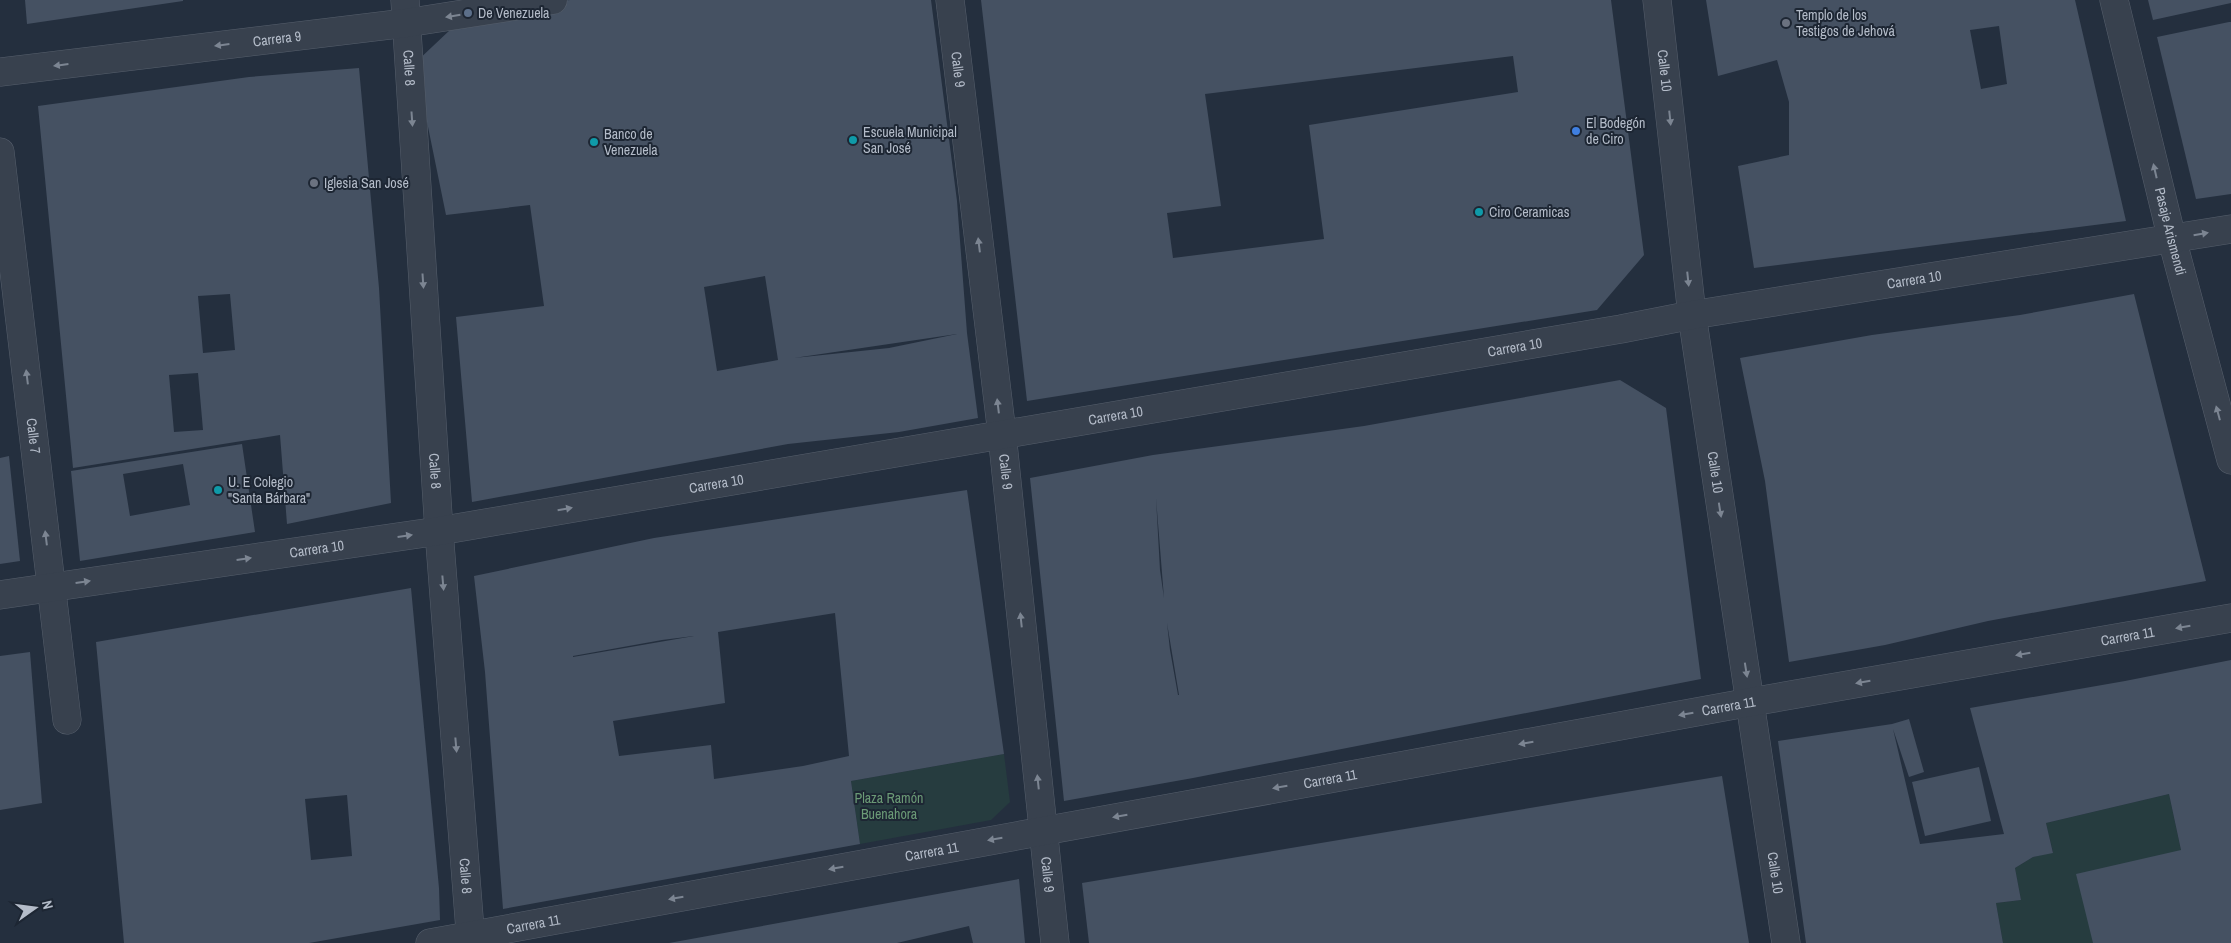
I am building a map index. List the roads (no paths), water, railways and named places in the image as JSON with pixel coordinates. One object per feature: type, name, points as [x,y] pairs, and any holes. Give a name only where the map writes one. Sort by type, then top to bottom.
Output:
[{"type":"street","name":"Carrera 9","points":[[0,72],[405,12],[553,0]]},
{"type":"street","name":"Calle 9","points":[[950,0],[1002,434],[1055,943]]},
{"type":"street","name":"Calle 10","points":[[1656,0],[1692,315],[1786,943]]},
{"type":"street","name":"Pasaje Arismendi","points":[[2114,0],[2172,239],[2231,460]]},
{"type":"street","name":"Calle 8","points":[[405,12],[439,531],[471,939]]},
{"type":"street","name":"Calle 7","points":[[0,152],[67,720]]},
{"type":"street","name":"Carrera 10","points":[[0,594],[439,531],[1622,329],[1692,315],[2231,229]]},
{"type":"street","name":"Carrera 11","points":[[430,943],[471,939],[1043,830],[1751,702],[2231,618]]},
{"type":"place","name":"De Venezuela","points":[[468,13]]},
{"type":"place","name":"Templo de los Testigos de Jehová","points":[[1786,23]]},
{"type":"place","name":"El Bodegón de Ciro","points":[[1576,131]]},
{"type":"place","name":"Escuela Municipal San José","points":[[853,140]]},
{"type":"place","name":"Banco de Venezuela","points":[[594,142]]},
{"type":"place","name":"Iglesia San José","points":[[314,183]]},
{"type":"place","name":"Ciro Ceramicas","points":[[1479,212]]},
{"type":"place","name":"U. E Colegio \"Santa Bárbara\"","points":[[218,490]]},
{"type":"park label","name":"Plaza Ramón Buenahora","points":[[889,806]]}]
